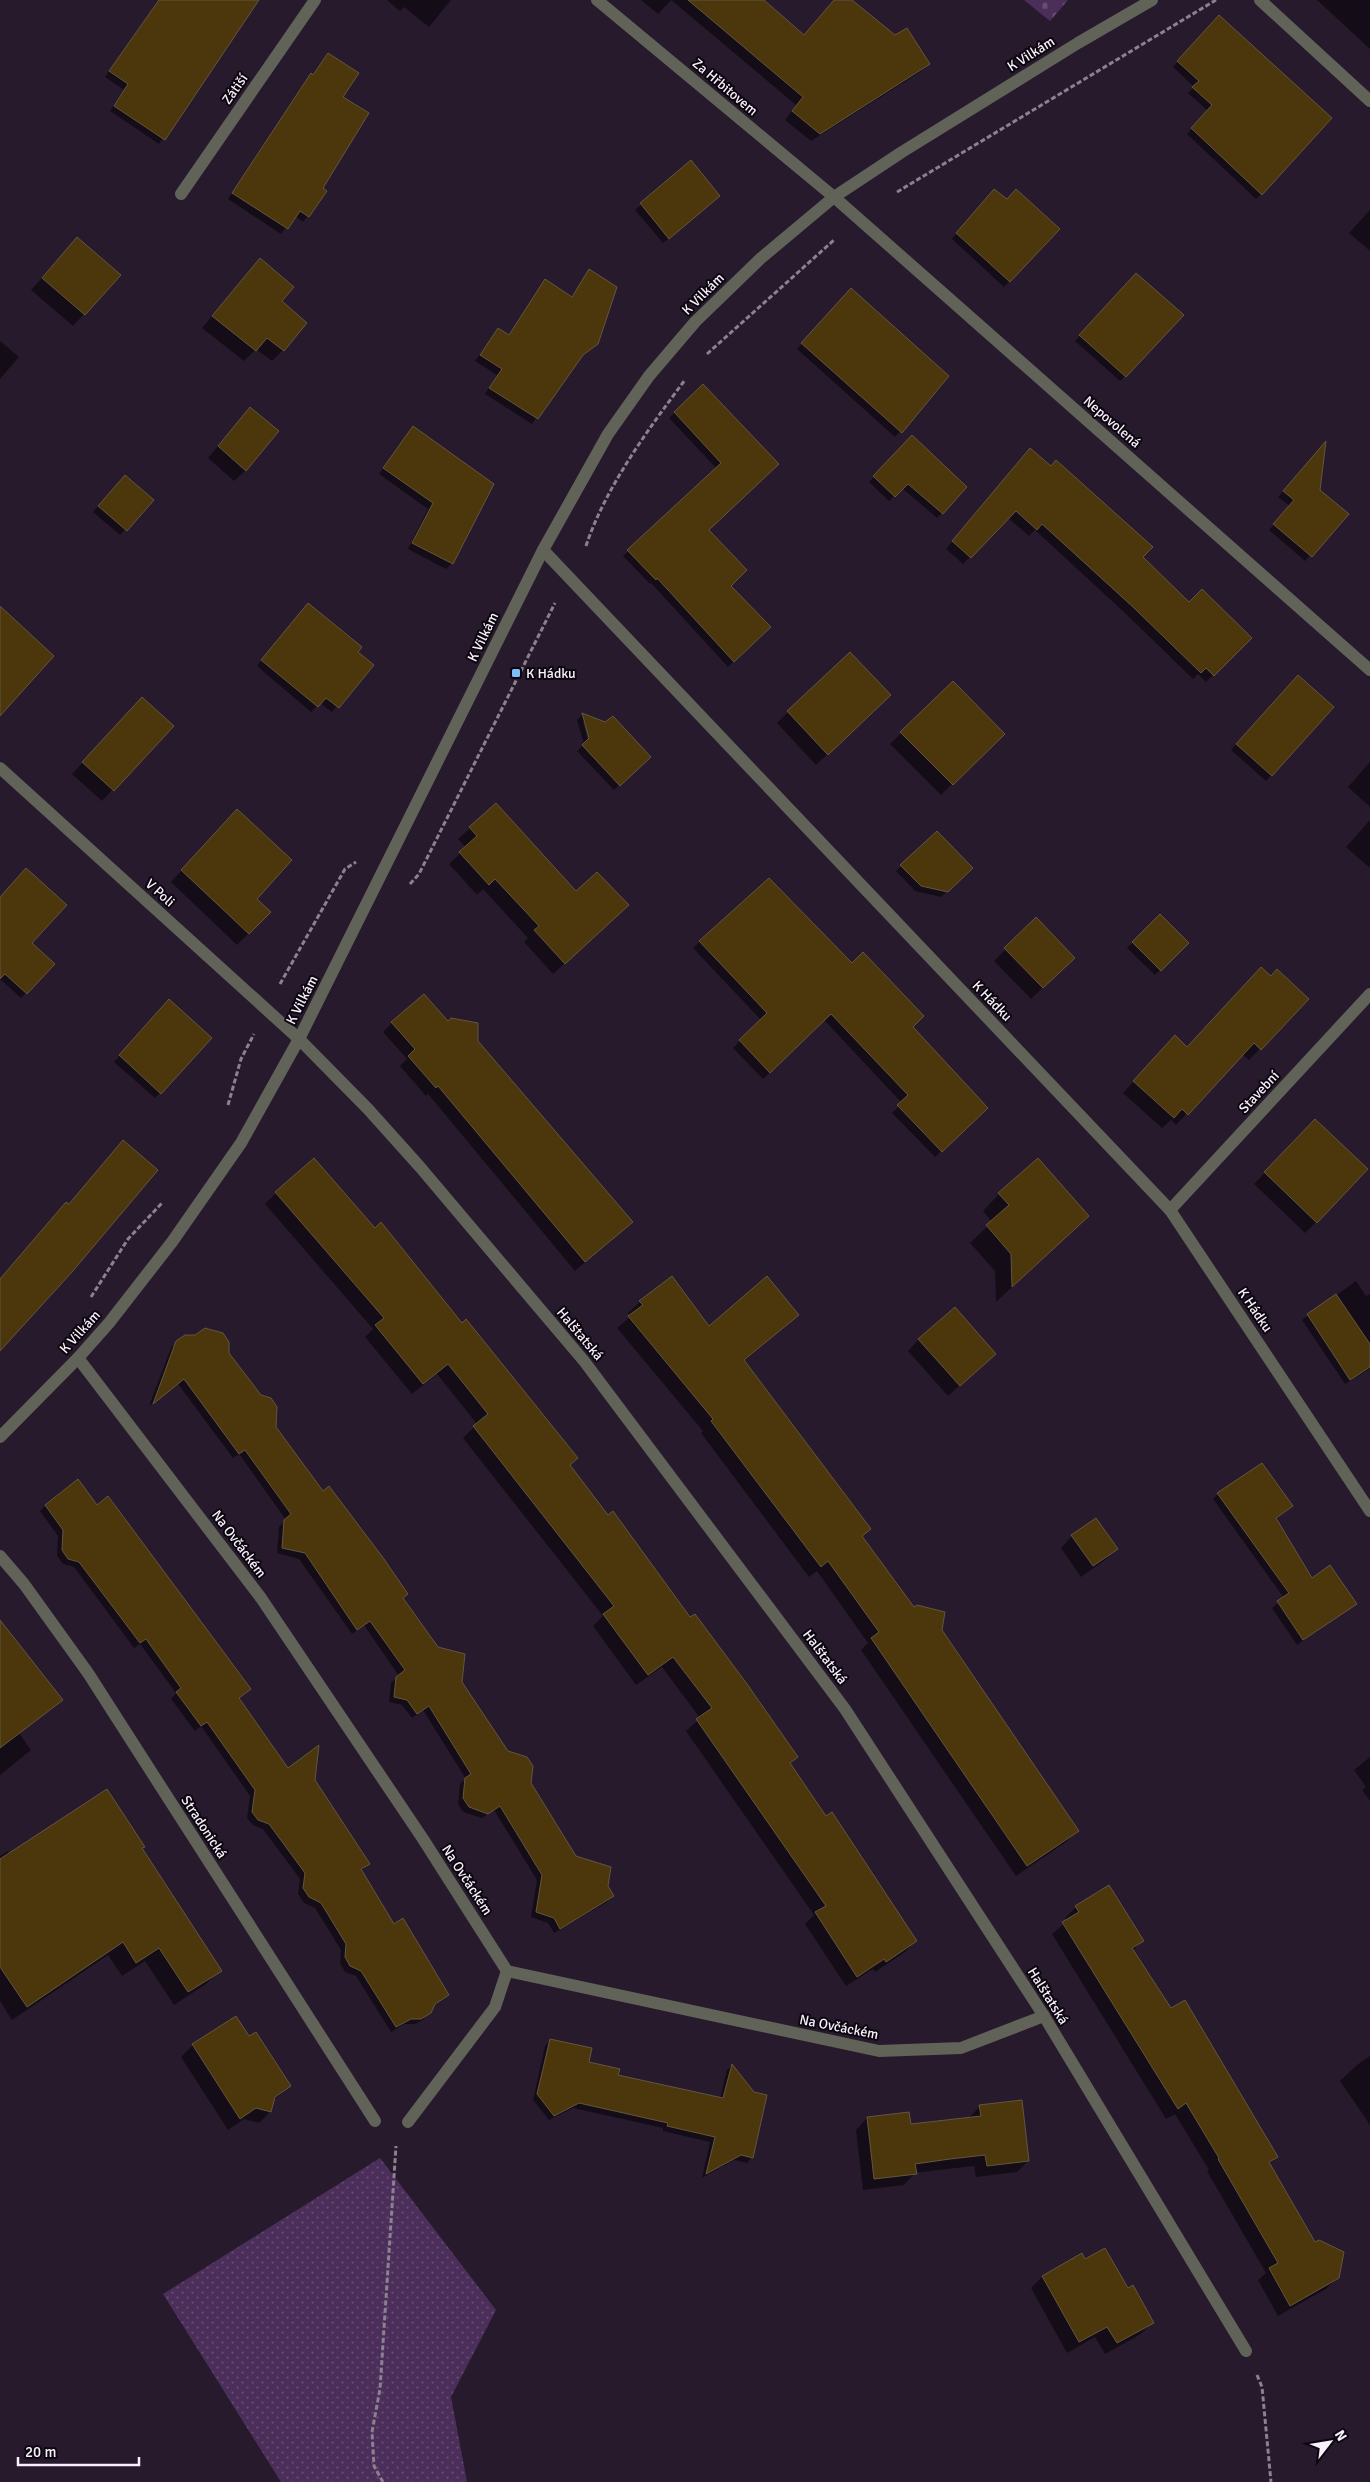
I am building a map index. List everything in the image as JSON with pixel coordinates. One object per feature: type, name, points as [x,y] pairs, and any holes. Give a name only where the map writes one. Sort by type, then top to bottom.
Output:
[{"type":"street","name":"Zátiší","points":[[181,194],[315,0]]},
{"type":"street","name":"Za Hřbitovem","points":[[596,0],[834,197]]},
{"type":"street","name":"K Vilkám","points":[[0,1437],[78,1358],[109,1322],[178,1234],[240,1143],[299,1039],[543,550],[608,434],[649,376],[695,322],[760,259],[834,197],[961,115],[1152,0]]},
{"type":"street","points":[[1260,0],[1370,101]]},
{"type":"street","name":"Nepovolená","points":[[834,197],[1370,670]]},
{"type":"street","name":"K Hádku","points":[[543,550],[1170,1210],[1370,1511]]},
{"type":"street","name":"V Poli","points":[[0,768],[299,1039]]},
{"type":"street","name":"Stavební","points":[[1170,1210],[1370,994]]},
{"type":"street","name":"Halštatská","points":[[299,1039],[368,1109],[420,1167],[584,1361],[845,1709],[1044,2016],[1246,2351]]},
{"type":"street","name":"Na Ovčáckém","points":[[78,1358],[261,1598],[423,1839],[507,1971],[879,2051],[961,2048],[1044,2016]]},
{"type":"street","name":"Stradonická","points":[[0,1556],[24,1584],[88,1673],[374,2120]]},
{"type":"street","points":[[408,2122],[495,2007],[507,1971]]},
{"type":"path","points":[[897,192],[1216,0]]},
{"type":"path","points":[[702,359],[834,240]]},
{"type":"path","points":[[586,546],[615,485],[641,443],[690,374]]},
{"type":"path","points":[[408,886],[419,874],[556,600]]},
{"type":"path","points":[[279,986],[344,868],[357,862]]},
{"type":"path","points":[[226,1113],[241,1058],[258,1027]]},
{"type":"path","points":[[87,1303],[128,1240],[165,1200]]},
{"type":"path","points":[[384,2482],[374,2466],[372,2432],[380,2389],[397,2136]]},
{"type":"path","points":[[1246,2351],[1262,2387],[1271,2482]]},
{"type":"green space","points":[[1024,0],[1068,0],[1050,21]]},
{"type":"green space","points":[[380,2158],[496,2310],[451,2397],[467,2482],[281,2482],[163,2294]]},
{"type":"building","points":[[159,0],[259,0],[165,140],[114,106],[128,84],[109,71]]},
{"type":"building","points":[[688,0],[764,0],[804,35],[834,0],[852,0],[895,35],[907,28],[930,64],[820,134],[792,111],[803,97]]},
{"type":"building","points":[[1219,15],[1332,118],[1262,195],[1191,128],[1212,105],[1192,87],[1199,81],[1177,61]]},
{"type":"building","points":[[328,53],[359,73],[343,97],[369,113],[323,188],[327,191],[309,217],[300,211],[288,229],[232,193],[311,73],[313,75]]},
{"type":"building","points":[[691,160],[720,196],[669,239],[640,203]]},
{"type":"building","points":[[994,189],[1007,199],[1016,189],[1060,229],[1010,282],[956,233]]},
{"type":"building","points":[[77,237],[121,275],[85,315],[42,278]]},
{"type":"building","points":[[260,258],[294,287],[282,301],[307,323],[284,351],[267,338],[256,351],[212,316]]},
{"type":"building","points":[[589,269],[617,287],[598,344],[583,355],[538,419],[489,388],[502,369],[480,355],[498,328],[509,335],[545,279],[572,297]]},
{"type":"building","points":[[1136,273],[1184,315],[1126,377],[1079,335]]},
{"type":"building","points":[[851,288],[949,376],[902,433],[801,343]]},
{"type":"building","points":[[703,384],[779,464],[709,530],[747,570],[731,586],[771,627],[734,662],[657,578],[656,580],[627,550],[721,463],[674,412]]},
{"type":"building","points":[[250,407],[279,431],[246,471],[218,446]]},
{"type":"building","points":[[413,426],[494,484],[453,564],[412,543],[433,503],[383,468]]},
{"type":"building","points":[[912,435],[967,487],[943,514],[908,484],[895,497],[873,476]]},
{"type":"building","points":[[1326,441],[1320,490],[1349,514],[1312,557],[1273,524],[1294,500],[1283,491]]},
{"type":"building","points":[[1030,448],[1051,466],[1056,460],[1153,547],[1143,557],[1189,602],[1202,589],[1252,638],[1214,676],[1206,668],[1201,673],[1133,607],[1042,524],[1037,530],[1016,511],[971,558],[952,541]]},
{"type":"building","points":[[125,475],[154,500],[127,531],[98,506]]},
{"type":"building","points":[[308,603],[362,647],[358,652],[374,665],[339,708],[326,698],[318,707],[261,660]]},
{"type":"building","points":[[0,606],[54,656],[0,716]]},
{"type":"building","points":[[850,652],[891,695],[828,755],[787,711]]},
{"type":"building","points":[[1298,675],[1334,707],[1272,776],[1236,744]]},
{"type":"building","points":[[953,681],[1005,734],[953,785],[900,732]]},
{"type":"building","points":[[142,697],[174,726],[114,791],[82,762]]},
{"type":"building","points":[[582,713],[605,722],[613,716],[651,757],[620,786],[582,745],[589,738]]},
{"type":"building","points":[[496,803],[576,891],[597,872],[629,905],[565,964],[534,930],[539,926],[495,879],[489,885],[459,852],[477,836],[469,827]]},
{"type":"building","points":[[237,809],[292,860],[257,899],[271,912],[249,934],[181,870]]},
{"type":"building","points":[[937,831],[973,868],[948,892],[921,886],[900,865]]},
{"type":"building","points":[[26,868],[67,905],[32,943],[55,964],[27,994],[5,974],[0,979],[0,897]]},
{"type":"building","points":[[769,878],[852,963],[863,952],[924,1016],[913,1027],[988,1108],[942,1152],[897,1105],[908,1095],[831,1014],[770,1073],[739,1040],[767,1013],[699,941]]},
{"type":"building","points":[[1160,914],[1189,943],[1161,971],[1132,942]]},
{"type":"building","points":[[1036,917],[1075,958],[1043,988],[1004,948]]},
{"type":"building","points":[[1261,967],[1271,976],[1277,969],[1309,999],[1261,1050],[1254,1043],[1188,1115],[1182,1109],[1174,1118],[1133,1081],[1175,1035],[1187,1047]]},
{"type":"building","points":[[424,994],[448,1021],[451,1018],[478,1023],[478,1041],[633,1222],[585,1262],[438,1086],[436,1088],[408,1056],[415,1049],[391,1022]]},
{"type":"building","points":[[169,999],[212,1038],[161,1094],[119,1055]]},
{"type":"building","points":[[1315,1119],[1368,1169],[1317,1223],[1264,1172]]},
{"type":"building","points":[[123,1140],[158,1170],[72,1272],[0,1351],[0,1279],[66,1202],[69,1204]]},
{"type":"building","points":[[314,1158],[375,1228],[381,1222],[462,1323],[466,1319],[578,1458],[570,1465],[608,1515],[613,1511],[690,1617],[695,1614],[747,1684],[798,1757],[790,1763],[826,1816],[832,1812],[917,1941],[886,1962],[884,1959],[857,1977],[815,1912],[826,1906],[696,1719],[712,1708],[673,1657],[648,1675],[603,1614],[614,1606],[473,1426],[488,1414],[448,1364],[423,1384],[375,1325],[384,1318],[275,1192]]},
{"type":"building","points":[[1038,1158],[1089,1216],[1012,1287],[1011,1254],[986,1225],[1009,1205],[998,1193]]},
{"type":"building","points":[[672,1276],[709,1326],[767,1276],[799,1315],[744,1360],[871,1529],[862,1536],[914,1607],[917,1605],[945,1612],[942,1630],[1079,1831],[1027,1866],[871,1638],[879,1632],[828,1561],[821,1567],[711,1421],[713,1419],[628,1316],[643,1305],[639,1301]]},
{"type":"building","points":[[1336,1294],[1370,1344],[1370,1367],[1350,1380],[1307,1314]]},
{"type":"building","points":[[955,1307],[996,1354],[960,1386],[918,1339]]},
{"type":"building","points":[[205,1328],[223,1333],[229,1342],[229,1353],[261,1395],[271,1398],[277,1407],[276,1427],[323,1491],[329,1486],[384,1559],[408,1594],[403,1598],[438,1647],[465,1654],[462,1682],[508,1751],[527,1757],[533,1766],[531,1783],[576,1856],[611,1867],[608,1886],[614,1896],[560,1929],[554,1918],[536,1912],[542,1875],[500,1806],[488,1814],[469,1807],[463,1798],[465,1778],[471,1774],[429,1706],[417,1714],[407,1700],[394,1697],[396,1677],[405,1670],[370,1621],[357,1630],[305,1553],[282,1548],[284,1520],[291,1514],[245,1450],[239,1454],[184,1379],[153,1404],[176,1341],[185,1335],[195,1335]]},
{"type":"building","points":[[1262,1463],[1293,1506],[1276,1518],[1312,1578],[1330,1565],[1357,1604],[1303,1640],[1277,1601],[1289,1593],[1217,1493]]},
{"type":"building","points":[[78,1479],[97,1505],[108,1496],[251,1689],[239,1698],[288,1768],[319,1745],[315,1780],[370,1864],[361,1869],[394,1924],[403,1918],[449,1995],[435,2004],[431,2013],[421,2019],[411,2019],[396,2027],[361,1971],[350,1966],[345,1957],[346,1944],[321,1903],[309,1897],[303,1888],[305,1873],[269,1824],[258,1820],[252,1812],[255,1790],[207,1722],[201,1726],[176,1692],[181,1688],[146,1639],[140,1643],[79,1562],[68,1559],[62,1550],[63,1530],[45,1505]]},
{"type":"building","points":[[1096,1518],[1118,1549],[1093,1566],[1071,1535]]},
{"type":"building","points":[[0,1620],[63,1700],[0,1748]]},
{"type":"building","points":[[107,1789],[145,1847],[142,1848],[222,1971],[188,1992],[159,1948],[136,1963],[123,1942],[27,2007],[0,1967],[0,1859]]},
{"type":"building","points":[[1109,1885],[1144,1941],[1132,1948],[1171,2008],[1185,2000],[1278,2157],[1269,2162],[1315,2242],[1319,2240],[1344,2252],[1339,2278],[1290,2306],[1269,2268],[1278,2263],[1219,2158],[1186,2103],[1178,2109],[1062,1922],[1079,1912],[1075,1906]]},
{"type":"building","points":[[236,2016],[249,2036],[256,2032],[291,2086],[275,2097],[271,2112],[256,2108],[240,2119],[192,2044]]},
{"type":"building","points":[[550,2039],[592,2048],[589,2062],[620,2069],[618,2075],[723,2098],[732,2064],[754,2092],[767,2095],[753,2158],[741,2155],[706,2174],[715,2137],[667,2126],[668,2123],[579,2103],[554,2116],[537,2094]]},
{"type":"building","points":[[1022,2100],[1029,2161],[987,2166],[985,2155],[950,2159],[915,2164],[917,2174],[874,2179],[867,2117],[909,2112],[911,2124],[981,2116],[979,2105]]},
{"type":"building","points":[[1105,2248],[1128,2288],[1133,2285],[1154,2323],[1117,2343],[1107,2327],[1079,2342],[1042,2276],[1082,2253],[1085,2259]]},
{"type":"place","name":"K Hádku","points":[[516,673]]}]
